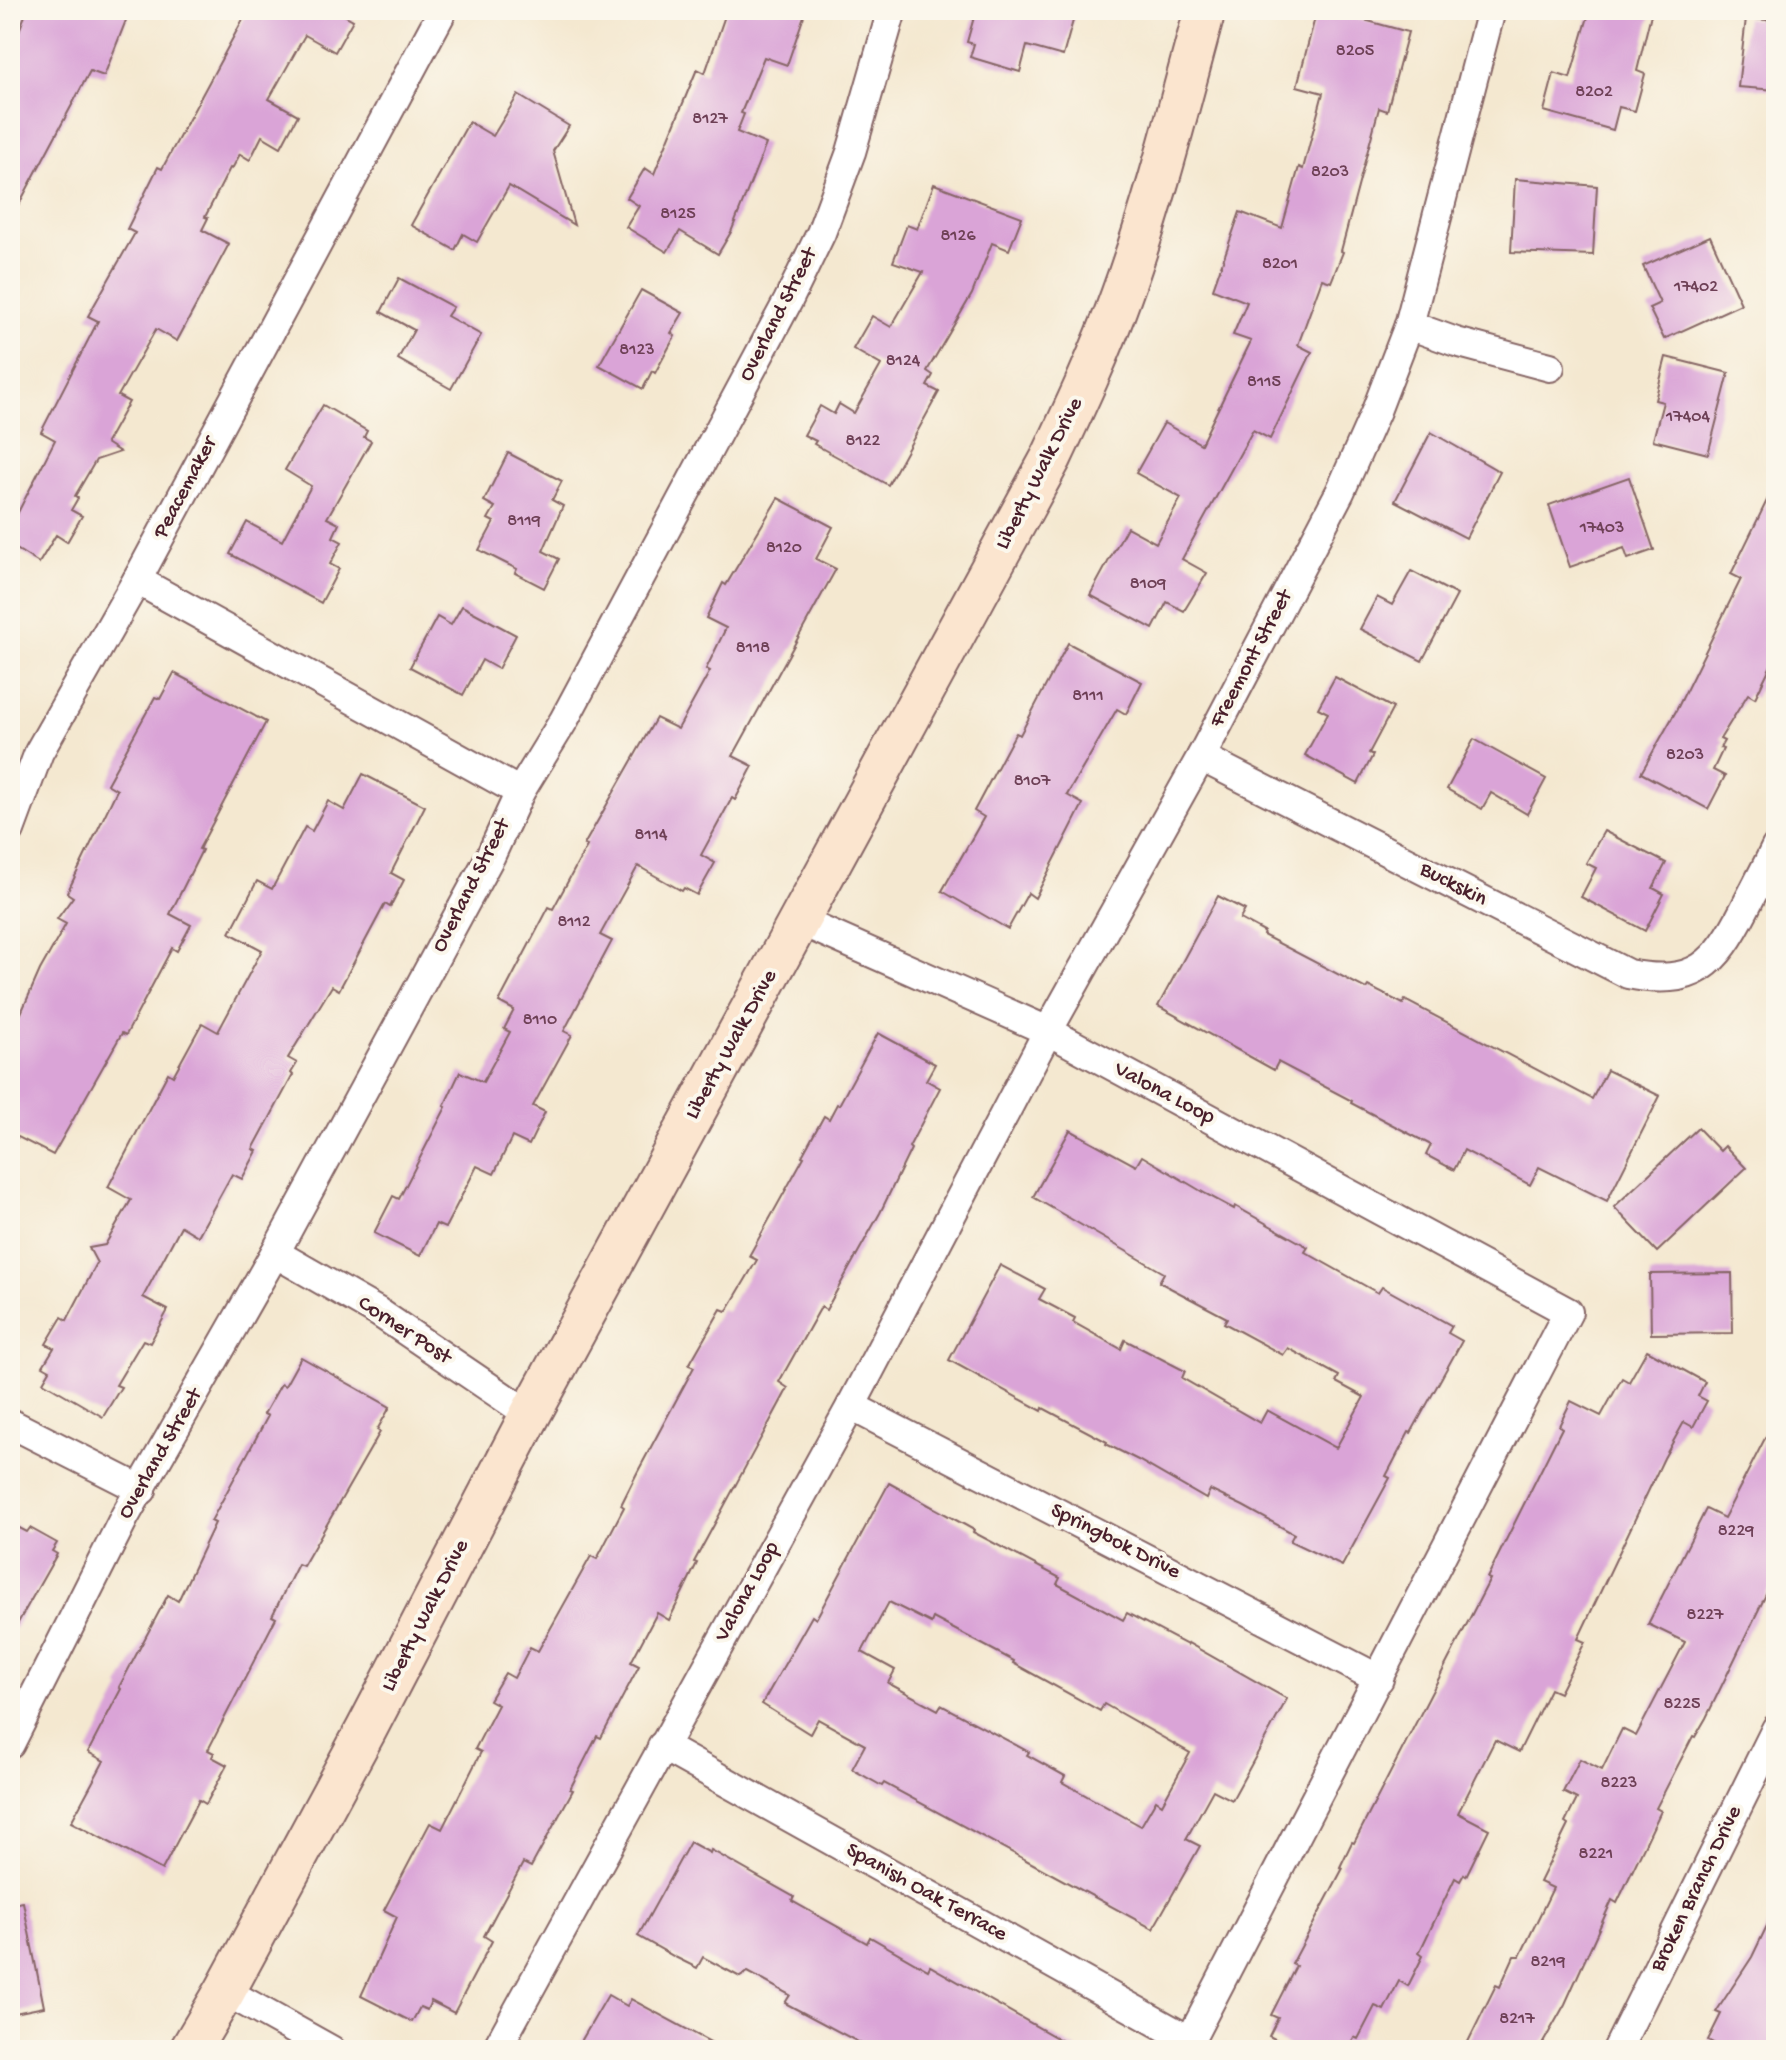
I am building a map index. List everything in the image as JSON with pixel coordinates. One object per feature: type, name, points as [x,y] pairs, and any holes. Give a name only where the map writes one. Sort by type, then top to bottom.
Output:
[{"type":"street","name":"Peacemaker","points":[[10,830],[39,752],[137,580],[443,10]]},
{"type":"street","name":"Overland Street","points":[[10,1744],[125,1516],[275,1253],[491,855],[520,792],[564,720],[808,260],[851,152],[892,10]]},
{"type":"street","name":"Liberty Walk Drive","points":[[190,2050],[366,1730],[530,1415],[1051,458],[1089,378],[1122,295],[1205,10]]},
{"type":"street","name":"Freemont Street","points":[[1048,1031],[1201,757],[1340,492],[1376,411],[1409,325],[1491,10]]},
{"type":"street","points":[[1409,325],[1456,342],[1550,367]]},
{"type":"street","points":[[137,580],[520,792]]},
{"type":"street","name":"Buckskin","points":[[1201,757],[1628,974],[1655,979],[1693,972],[1710,961],[1730,936],[1776,847]]},
{"type":"street","points":[[800,921],[1048,1031]]},
{"type":"street","name":"Valona Loop","points":[[496,2050],[851,1406],[1048,1031],[1568,1312],[1187,2045]]},
{"type":"street","name":"Corner Post","points":[[275,1253],[378,1312],[530,1415]]},
{"type":"street","name":"Springbok Drive","points":[[851,1406],[1379,1679]]},
{"type":"street","points":[[10,1423],[142,1490]]},
{"type":"street","name":"Broken Branch Drive","points":[[1617,2050],[1776,1729]]},
{"type":"street","name":"Spanish Oak Terrace","points":[[662,1746],[1187,2045]]},
{"type":"street","points":[[225,1991],[331,2050]]},
{"type":"building","points":[[27,10],[130,10],[104,76],[90,71],[10,221],[10,55]]},
{"type":"building","points":[[248,10],[335,10],[353,20],[335,52],[305,35],[269,99],[298,115],[281,147],[262,136],[250,160],[240,154],[230,168],[205,217],[208,218],[202,230],[229,244],[177,341],[156,329],[118,396],[129,402],[106,443],[120,452],[96,460],[75,496],[78,498],[71,510],[82,516],[67,542],[56,535],[39,563],[10,545],[10,528],[55,440],[41,432],[98,321],[88,316],[135,233],[127,229],[158,167],[162,169]]},
{"type":"building","points":[[727,10],[806,10],[787,65],[764,57],[741,113],[744,114],[737,132],[766,144],[731,232],[718,254],[680,231],[667,252],[626,227],[639,206],[627,198],[645,168],[654,174],[697,69],[705,73]]},
{"type":"building","points":[[976,10],[1076,10],[1063,56],[1027,46],[1020,72],[970,57],[974,44],[967,42]]},
{"type":"building","points":[[1317,10],[1328,10],[1408,32],[1387,111],[1379,108],[1343,252],[1331,282],[1322,279],[1298,345],[1312,352],[1270,439],[1253,430],[1182,559],[1207,573],[1184,611],[1167,602],[1153,629],[1090,595],[1127,527],[1156,543],[1181,498],[1136,473],[1164,423],[1201,444],[1251,341],[1233,335],[1247,302],[1213,289],[1240,212],[1282,228],[1299,167],[1303,169],[1323,93],[1297,86]]},
{"type":"building","points":[[1590,10],[1652,10],[1637,71],[1645,74],[1635,111],[1619,107],[1613,130],[1544,111],[1554,73],[1570,78]]},
{"type":"building","points":[[1746,18],[1776,21],[1776,90],[1738,87]]},
{"type":"building","points":[[518,95],[569,126],[553,151],[574,225],[509,186],[477,242],[463,234],[455,250],[411,225],[469,122],[493,136]]},
{"type":"building","points":[[1515,179],[1597,186],[1593,255],[1511,252]]},
{"type":"building","points":[[934,184],[1022,217],[1009,250],[992,243],[972,294],[927,371],[933,375],[927,386],[939,392],[888,485],[814,444],[816,441],[804,435],[820,406],[834,414],[839,404],[854,413],[881,365],[853,349],[872,316],[891,327],[923,272],[893,262],[907,225],[917,229]]},
{"type":"building","points":[[1710,236],[1741,304],[1664,339],[1649,308],[1660,303],[1643,266]]},
{"type":"building","points":[[399,278],[453,307],[447,316],[481,335],[451,389],[398,359],[414,330],[381,312]]},
{"type":"building","points":[[641,290],[683,313],[671,333],[675,336],[643,389],[599,365]]},
{"type":"building","points":[[1666,357],[1729,373],[1708,454],[1653,440],[1663,402],[1655,400]]},
{"type":"building","points":[[323,405],[367,431],[364,437],[371,441],[327,518],[339,524],[333,537],[342,542],[330,564],[339,569],[321,603],[230,554],[247,522],[282,541],[311,486],[285,470]]},
{"type":"building","points":[[1431,432],[1500,472],[1466,538],[1395,501]]},
{"type":"building","points":[[508,453],[562,481],[552,500],[563,506],[543,551],[559,559],[544,588],[515,573],[517,569],[479,550],[494,522],[488,519],[495,507],[484,501]]},
{"type":"building","points":[[1629,477],[1654,550],[1628,559],[1624,548],[1570,567],[1549,505]]},
{"type":"building","points":[[1776,482],[1776,655],[1755,698],[1748,694],[1720,739],[1724,741],[1720,748],[1723,749],[1713,770],[1725,776],[1708,809],[1641,773],[1676,711],[1741,579],[1731,574]]},
{"type":"building","points":[[778,498],[833,527],[816,559],[836,569],[733,756],[753,766],[701,855],[715,863],[697,895],[684,888],[682,891],[638,866],[600,935],[612,941],[564,1031],[572,1035],[533,1106],[545,1112],[529,1145],[512,1137],[494,1174],[477,1166],[445,1228],[436,1224],[420,1256],[374,1233],[393,1196],[399,1199],[446,1107],[460,1072],[483,1082],[510,1032],[504,1029],[514,1010],[499,1002],[656,718],[678,729],[710,671],[706,669],[726,628],[706,618],[723,583],[726,585]]},
{"type":"building","points":[[1411,571],[1457,595],[1422,661],[1360,629],[1377,597],[1392,605]]},
{"type":"building","points":[[462,606],[516,635],[498,669],[482,660],[463,695],[410,667],[437,617],[451,625]]},
{"type":"building","points":[[1068,643],[1142,682],[1126,714],[1117,709],[1067,795],[1083,804],[1035,898],[1028,893],[1008,929],[942,891],[984,817],[974,811],[1014,736],[1016,733],[1020,735]]},
{"type":"building","points":[[174,673],[266,722],[199,849],[202,850],[170,914],[191,925],[177,951],[172,948],[126,1035],[122,1033],[53,1155],[10,1133],[10,1015],[18,1020],[40,970],[66,924],[57,919],[73,897],[67,893],[117,790],[107,784],[155,697],[160,699]]},
{"type":"building","points":[[1335,677],[1393,708],[1369,753],[1373,755],[1358,784],[1305,755],[1328,713],[1318,708]]},
{"type":"building","points":[[1474,739],[1546,779],[1527,814],[1491,793],[1482,809],[1447,789]]},
{"type":"building","points":[[363,774],[425,806],[391,873],[404,880],[390,907],[385,904],[339,990],[332,986],[288,1058],[297,1063],[291,1073],[293,1075],[253,1149],[257,1151],[242,1179],[232,1174],[198,1236],[181,1226],[143,1297],[168,1310],[150,1343],[143,1340],[116,1385],[121,1387],[103,1417],[43,1382],[50,1370],[43,1366],[54,1348],[46,1344],[62,1317],[67,1320],[97,1263],[89,1248],[105,1245],[131,1200],[108,1187],[168,1073],[173,1076],[202,1023],[218,1032],[262,950],[230,933],[257,881],[272,889],[305,827],[312,831],[328,801],[344,810]]},
{"type":"building","points":[[1604,831],[1666,863],[1653,888],[1664,894],[1645,931],[1581,897],[1596,868],[1586,863]]},
{"type":"building","points":[[1218,896],[1245,910],[1240,919],[1264,932],[1263,935],[1366,989],[1368,986],[1403,1004],[1405,1000],[1592,1099],[1607,1070],[1660,1096],[1607,1201],[1539,1167],[1530,1185],[1464,1150],[1454,1170],[1426,1155],[1431,1145],[1352,1101],[1278,1062],[1274,1070],[1158,1006]]},
{"type":"building","points":[[878,1033],[935,1064],[926,1080],[940,1088],[909,1147],[911,1149],[880,1213],[826,1310],[821,1307],[779,1382],[788,1388],[694,1562],[697,1563],[669,1620],[657,1613],[631,1662],[639,1666],[601,1738],[597,1736],[570,1789],[573,1790],[531,1867],[523,1863],[484,1936],[492,1941],[454,2013],[431,2001],[427,2010],[420,2007],[412,2022],[361,1996],[397,1917],[384,1910],[430,1823],[442,1829],[481,1752],[475,1749],[498,1705],[489,1700],[505,1673],[514,1678],[530,1647],[538,1651],[591,1556],[597,1559],[624,1507],[621,1505],[637,1473],[694,1367],[689,1365],[721,1309],[728,1309],[757,1260],[749,1256],[802,1156],[824,1116],[829,1119],[839,1105]]},
{"type":"building","points":[[1698,1128],[1720,1151],[1725,1146],[1746,1168],[1657,1252],[1614,1207]]},
{"type":"building","points":[[1070,1130],[1136,1166],[1142,1156],[1206,1194],[1234,1209],[1235,1206],[1308,1247],[1305,1252],[1378,1293],[1382,1287],[1452,1326],[1448,1333],[1462,1341],[1409,1432],[1386,1476],[1390,1478],[1342,1566],[1290,1541],[1294,1534],[1243,1506],[1210,1490],[1206,1499],[1107,1442],[1043,1408],[1042,1411],[949,1360],[1000,1265],[1045,1289],[1039,1299],[1075,1318],[1073,1322],[1121,1349],[1125,1340],[1185,1371],[1182,1378],[1260,1423],[1267,1410],[1336,1448],[1364,1397],[1336,1382],[1339,1376],[1288,1348],[1283,1355],[1224,1323],[1227,1318],[1159,1282],[1164,1273],[1033,1197]]},
{"type":"building","points":[[1732,1273],[1733,1333],[1651,1334],[1650,1274]]},
{"type":"building","points":[[1647,1350],[1705,1382],[1698,1396],[1707,1401],[1693,1427],[1684,1422],[1664,1458],[1578,1639],[1585,1642],[1559,1693],[1550,1689],[1519,1752],[1495,1740],[1458,1813],[1489,1829],[1466,1876],[1464,1874],[1460,1881],[1455,1878],[1419,1953],[1423,1956],[1408,1986],[1399,1981],[1384,2010],[1375,2006],[1358,2039],[1354,2037],[1347,2050],[1296,2050],[1269,2036],[1278,2018],[1271,2015],[1296,1966],[1292,1964],[1343,1868],[1340,1867],[1352,1842],[1490,1579],[1487,1578],[1562,1428],[1559,1426],[1571,1401],[1601,1416],[1622,1378],[1629,1382]]},
{"type":"building","points":[[301,1357],[390,1407],[377,1430],[380,1432],[303,1566],[298,1564],[272,1616],[276,1618],[208,1750],[214,1753],[212,1757],[227,1765],[206,1804],[199,1800],[162,1870],[71,1822],[104,1761],[88,1752],[168,1595],[178,1601],[215,1523],[211,1521],[268,1416],[264,1414]]},
{"type":"building","points":[[1776,1417],[1776,1574],[1706,1718],[1693,1736],[1656,1808],[1661,1811],[1617,1903],[1612,1900],[1565,2004],[1539,2050],[1464,2050],[1496,1985],[1500,1987],[1514,1956],[1520,1956],[1553,1888],[1540,1882],[1577,1799],[1563,1792],[1580,1759],[1602,1770],[1622,1729],[1636,1736],[1685,1642],[1648,1624],[1706,1509],[1724,1518]]},
{"type":"building","points":[[889,1483],[1060,1578],[1057,1584],[1123,1620],[1127,1613],[1188,1643],[1287,1699],[1232,1800],[1213,1790],[1186,1839],[1200,1846],[1153,1929],[884,1783],[882,1786],[852,1769],[865,1745],[818,1719],[810,1734],[762,1704],[812,1616],[816,1619]],"holes":[[[889,1602],[931,1623],[933,1618],[1100,1711],[1104,1704],[1190,1753],[1162,1804],[1156,1800],[1141,1826],[1062,1782],[1065,1776],[1027,1755],[1029,1752],[941,1705],[938,1710],[888,1683],[895,1670],[862,1652]]]},
{"type":"building","points":[[10,1523],[27,1532],[30,1528],[57,1543],[52,1551],[57,1554],[10,1637]]},
{"type":"building","points":[[690,1842],[710,1853],[711,1850],[794,1897],[792,1901],[867,1943],[870,1937],[928,1970],[930,1966],[1078,2050],[873,2050],[785,2003],[790,1995],[748,1972],[740,1977],[703,1957],[697,1968],[675,1957],[638,1936]]},
{"type":"building","points":[[23,1902],[44,2007],[10,2014],[10,1904]]},
{"type":"building","points":[[1776,1907],[1776,2039],[1770,2050],[1726,2050],[1708,2040],[1721,2014],[1716,2012],[1752,1957]]},
{"type":"building","points":[[608,1995],[627,2006],[631,1999],[725,2050],[576,2050]]}]
